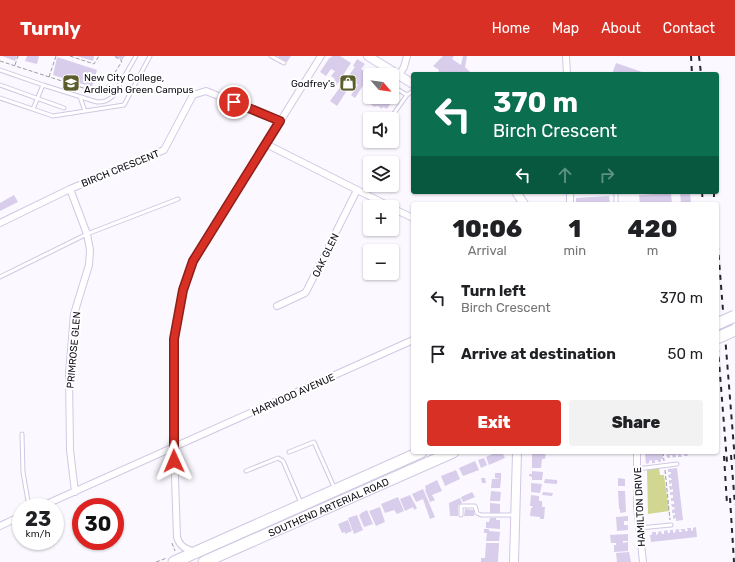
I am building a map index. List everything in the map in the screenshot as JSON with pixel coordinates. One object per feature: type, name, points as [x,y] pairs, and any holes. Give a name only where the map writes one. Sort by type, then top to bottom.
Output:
[{"type":"highway","points":[[719,323],[735,316]]},
{"type":"highway","points":[[719,337],[735,330]]},
{"type":"highway","name":"SOUTHEND ARTERIAL ROAD","points":[[174,562],[416,454]]},
{"type":"highway","name":"SOUTHEND ARTERIAL ROAD","points":[[204,562],[447,454]]},
{"type":"street","points":[[197,552],[186,549],[179,544],[177,537],[174,447],[174,339],[183,290],[193,261],[322,56]]},
{"type":"street","points":[[368,56],[388,68]]},
{"type":"street","points":[[407,56],[404,67],[399,75],[411,83]]},
{"type":"street","points":[[566,56],[567,72]]},
{"type":"street","name":"BIRCH CRESCENT","points":[[0,223],[70,189],[164,150],[193,95],[206,91],[280,121]]},
{"type":"street","points":[[266,144],[377,200]]},
{"type":"street","name":"PRIMROSE GLEN","points":[[70,189],[87,234],[90,250],[89,265],[74,314],[69,373],[70,450],[75,492]]},
{"type":"street","name":"OAK GLEN","points":[[277,306],[305,293],[357,190]]},
{"type":"street","points":[[399,211],[411,217]]},
{"type":"street","name":"HARWOOD AVENUE","points":[[61,498],[411,341]]},
{"type":"street","points":[[514,562],[517,454]]},
{"type":"street","name":"HAMILTON DRIVE","points":[[637,454],[639,528],[643,562]]},
{"type":"street","points":[[0,526],[12,520]]},
{"type":"lane","points":[[0,70],[80,97],[97,102],[104,102],[113,96],[136,56]]},
{"type":"lane","points":[[0,98],[53,116],[124,105],[150,56]]},
{"type":"lane","points":[[271,56],[284,64]]},
{"type":"lane","points":[[0,85],[64,108]]},
{"type":"lane","points":[[33,109],[43,85]]},
{"type":"lane","points":[[399,90],[407,95]]},
{"type":"lane","points":[[395,112],[407,95],[411,92]]},
{"type":"lane","points":[[80,97],[85,111]]},
{"type":"lane","points":[[0,276],[87,234],[178,199]]},
{"type":"lane","points":[[22,434],[23,472],[27,498]]},
{"type":"lane","points":[[289,452],[314,442],[335,490]]},
{"type":"lane","points":[[246,471],[278,458],[283,461],[302,505]]},
{"type":"lane","points":[[637,469],[677,464]]},
{"type":"lane","points":[[461,515],[461,506],[475,506],[477,513],[481,515],[515,515]]},
{"type":"lane","points":[[639,528],[671,525]]},
{"type":"path","points":[[15,66],[18,56]]},
{"type":"path","points":[[49,77],[56,56]]},
{"type":"path","points":[[70,56],[94,64],[99,56]]},
{"type":"path","points":[[0,61],[102,94],[122,61],[114,56]]},
{"type":"path","points":[[663,454],[671,525]]},
{"type":"green space","points":[[659,468],[660,475],[664,475],[669,511],[648,514],[647,470]]},
{"type":"building","points":[[2,56],[17,56],[15,61]]},
{"type":"building","points":[[27,56],[39,56],[37,64],[25,61]]},
{"type":"building","points":[[77,56],[94,56],[93,61]]},
{"type":"building","points":[[114,56],[125,56],[122,60]]},
{"type":"building","points":[[291,56],[287,62],[278,57]]},
{"type":"building","points":[[332,56],[340,56],[351,63],[336,86],[332,83],[335,79],[331,76],[335,71],[331,69],[326,76],[320,72]]},
{"type":"building","points":[[443,56],[454,56],[452,59],[461,65],[463,56],[467,56],[465,67],[470,72],[438,72],[439,70],[433,66]]},
{"type":"building","points":[[57,57],[97,70],[92,87],[53,75]]},
{"type":"building","name":"Godfrey's","points":[[357,59],[365,64],[361,69],[363,70],[363,86],[355,98],[351,95],[358,85],[353,81],[337,106],[330,101],[355,67],[353,66]]},
{"type":"building","points":[[616,63],[642,72],[613,72]]},
{"type":"building","points":[[370,104],[390,104],[387,109],[383,107],[382,109],[378,106],[374,107]]},
{"type":"building","points":[[671,194],[672,202],[640,202],[639,195]]},
{"type":"building","points":[[680,194],[690,194],[691,202],[681,202]]},
{"type":"building","points":[[14,195],[18,202],[0,211],[0,203]]},
{"type":"building","points":[[609,196],[610,202],[576,202],[576,198]]},
{"type":"building","points":[[493,454],[503,454],[505,458],[489,465],[486,457]]},
{"type":"building","points":[[532,454],[546,454],[545,459],[542,459],[541,468],[532,468]]},
{"type":"building","points":[[645,454],[663,454],[663,459],[661,459],[661,462],[655,460],[655,463],[652,463],[652,460],[646,464]]},
{"type":"building","points":[[666,454],[678,454],[676,457],[673,458],[672,455],[670,455],[670,458],[667,458]]},
{"type":"building","points":[[678,454],[681,454],[682,457],[678,457]]},
{"type":"building","points":[[484,458],[487,465],[481,468],[478,460]]},
{"type":"building","points":[[475,461],[479,470],[463,476],[459,468]]},
{"type":"building","points":[[677,468],[683,520],[676,521],[676,518],[673,519],[673,515],[675,515],[675,513],[672,513],[672,510],[675,509],[671,504],[674,504],[674,501],[671,501],[673,495],[670,495],[670,492],[673,492],[673,489],[670,490],[669,486],[672,486],[672,483],[669,484],[669,480],[672,480],[669,478],[668,475],[671,474],[671,472],[668,472],[668,469]]},
{"type":"building","points":[[456,470],[460,479],[445,486],[441,476]]},
{"type":"building","points":[[532,471],[543,472],[542,480],[532,480],[532,477],[529,476],[529,474],[532,474]]},
{"type":"building","points":[[495,473],[501,473],[501,479],[495,478]]},
{"type":"building","points":[[481,478],[485,478],[486,483],[482,483]]},
{"type":"building","points":[[618,478],[625,479],[625,486],[618,486]]},
{"type":"building","points":[[492,479],[501,479],[500,488],[491,488]]},
{"type":"building","points":[[545,479],[557,480],[557,484],[544,483]]},
{"type":"building","points":[[437,480],[442,491],[432,495],[435,500],[430,502],[425,486]]},
{"type":"building","points":[[531,483],[542,484],[540,493],[531,492]]},
{"type":"building","points":[[423,489],[435,517],[430,519],[423,499],[416,502],[412,494]]},
{"type":"building","points":[[491,491],[501,492],[500,501],[490,501]]},
{"type":"building","points":[[618,491],[625,491],[626,512],[620,513]]},
{"type":"building","points":[[472,492],[475,497],[463,502],[461,497]]},
{"type":"building","points":[[543,492],[553,493],[552,496],[542,495]]},
{"type":"building","points":[[410,495],[417,508],[414,510],[413,507],[405,511],[400,499]]},
{"type":"building","points":[[531,495],[539,496],[539,501],[542,501],[542,507],[545,507],[544,519],[530,516],[531,508],[533,506],[530,506]]},
{"type":"building","points":[[398,497],[404,511],[397,514],[394,510],[385,513],[381,504]]},
{"type":"building","points":[[460,498],[462,503],[458,505],[458,516],[450,516],[449,503]]},
{"type":"building","points":[[490,503],[500,504],[500,513],[490,513]]},
{"type":"building","points":[[380,507],[385,522],[376,526],[369,511]]},
{"type":"building","points":[[465,509],[474,510],[474,516],[464,516]]},
{"type":"building","points":[[367,510],[373,524],[364,527],[359,515]]},
{"type":"building","points":[[357,515],[363,530],[354,534],[348,518]]},
{"type":"building","points":[[628,516],[628,521],[624,521],[624,525],[628,525],[628,530],[617,531],[616,517]]},
{"type":"building","points":[[490,518],[500,520],[500,529],[486,528],[486,522],[489,522]]},
{"type":"building","points":[[348,520],[352,531],[345,534],[345,532],[342,533],[338,524]]},
{"type":"building","points":[[696,527],[697,537],[651,542],[650,535],[652,535],[652,532],[656,532],[656,535],[661,531],[662,534],[664,534],[664,531],[667,530],[668,533],[670,533],[670,530],[673,530],[673,533],[676,532],[675,530],[679,529],[679,532],[682,532],[681,529],[688,531],[687,528],[691,528],[691,531]]},
{"type":"building","points":[[484,529],[500,532],[499,541],[486,541],[487,533],[484,533]]},
{"type":"building","points":[[628,534],[628,541],[623,541],[623,543],[628,542],[628,551],[614,552],[614,545],[616,545],[616,543],[611,543],[610,535]]},
{"type":"building","points":[[486,543],[499,543],[498,562],[481,562],[481,558],[485,558]]},
{"type":"building","points":[[629,552],[631,562],[617,562],[616,553]]},
{"type":"railway","points":[[691,56],[692,72]]},
{"type":"railway","points":[[699,56],[701,72]]},
{"type":"railway","points":[[702,194],[703,202]]},
{"type":"railway","points":[[714,194],[714,202]]},
{"type":"railway","points":[[719,260],[735,461]]},
{"type":"railway","points":[[719,362],[727,462]]},
{"type":"railway","points":[[731,455],[735,505]]},
{"type":"railway","points":[[724,456],[727,504]]},
{"type":"railway","points":[[730,498],[734,562]]},
{"type":"place","name":"New City College, Ardleigh Green Campus","points":[[71,83]]},
{"type":"place","name":"Godfrey's","points":[[348,83]]},
{"type":"route","points":[[174,461],[174,339],[183,290],[193,261],[280,121],[234,102]]}]
